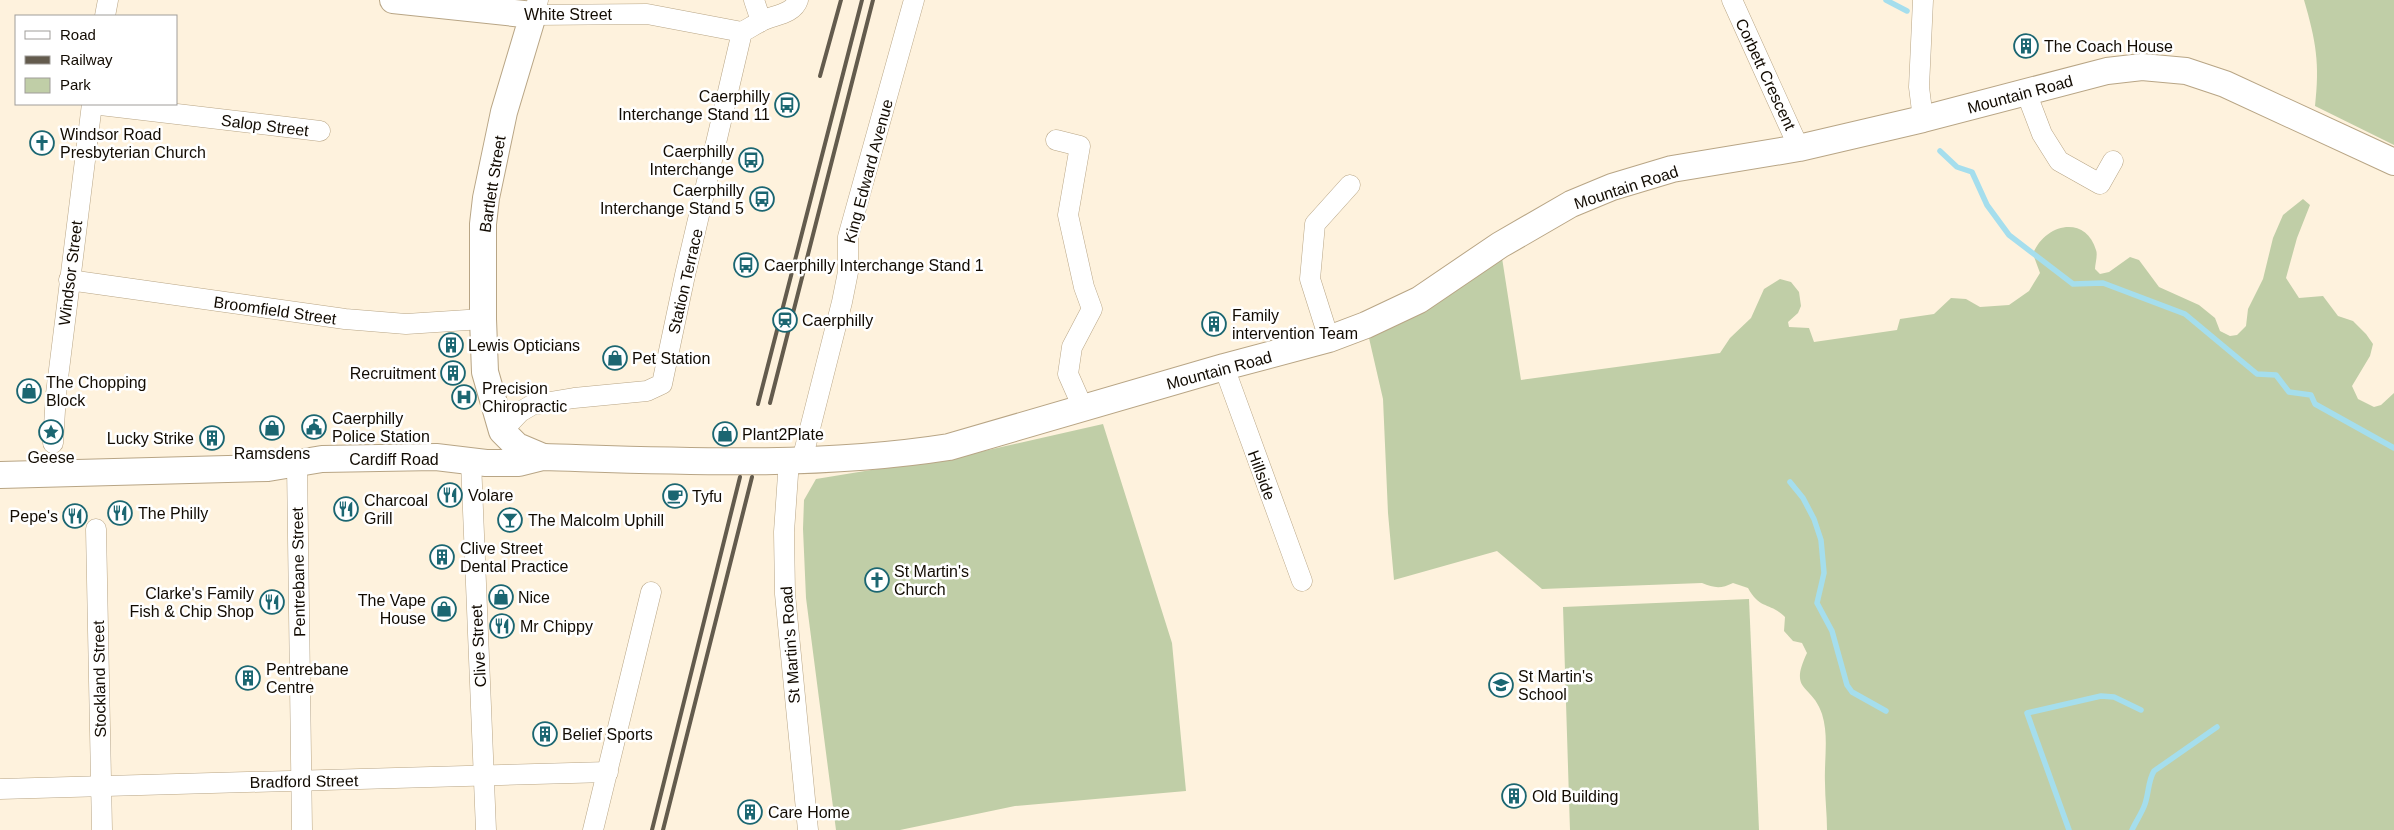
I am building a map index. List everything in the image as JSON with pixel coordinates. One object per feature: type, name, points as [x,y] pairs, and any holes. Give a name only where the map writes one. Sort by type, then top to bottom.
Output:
[{"type":"main road","name":"White Street","points":[[393,0],[535,8]]},
{"type":"main road","name":"Bartlett Street","points":[[502,431],[485,372],[483,224],[486,198],[504,112],[535,8]]},
{"type":"main road","name":"Mountain Road","points":[[796,460],[908,454],[950,447],[1224,367],[1329,340],[1419,300],[1500,245],[1571,204],[1612,187],[1672,169],[1800,148],[2107,72],[2133,68],[2186,71],[2225,84],[2394,162]]},
{"type":"main road","points":[[502,431],[517,446],[543,457]]},
{"type":"main road","name":"Station Terrace","points":[[471,461],[476,452],[502,431]]},
{"type":"main road","name":"Cardiff Road","points":[[0,474],[268,468],[322,459],[436,458],[486,463],[519,462],[543,457],[687,461],[796,460]]},
{"type":"street","points":[[105,15],[108,0]]},
{"type":"street","points":[[754,0],[761,21]]},
{"type":"street","points":[[742,32],[761,21],[787,12],[796,5],[798,0]]},
{"type":"street","name":"King Edward Avenue","points":[[796,460],[842,302],[848,272],[848,237],[914,0]]},
{"type":"street","name":"Corbett Crescent","points":[[1732,0],[1800,148]]},
{"type":"street","points":[[1923,0],[1918,87],[1923,119]]},
{"type":"street","name":"White Street","points":[[535,8],[647,14],[742,32]]},
{"type":"street","name":"Station Terrace","points":[[502,431],[520,412],[532,406],[574,398],[647,391],[662,384],[742,32]]},
{"type":"street","points":[[2026,92],[2042,134],[2059,161],[2100,184],[2113,161]]},
{"type":"street","name":"Windsor Street","points":[[53,443],[56,394],[69,280],[92,105]]},
{"type":"street","name":"Salop Street","points":[[100,105],[320,131]]},
{"type":"street","points":[[1056,140],[1080,146],[1068,215],[1084,287],[1092,309],[1072,347],[1068,374],[1083,408]]},
{"type":"street","points":[[1329,340],[1310,279],[1315,224],[1350,185]]},
{"type":"street","name":"Broomfield Street","points":[[69,280],[345,319],[406,324],[483,319]]},
{"type":"street","name":"Hillside","points":[[1224,367],[1302,581]]},
{"type":"street","name":"St Martin's Road","points":[[796,460],[784,532],[785,594],[808,830]]},
{"type":"street","name":"Clive Street","points":[[471,461],[486,830]]},
{"type":"street","name":"Pentrebane Street","points":[[297,464],[302,830]]},
{"type":"street","name":"Stockland Street","points":[[96,529],[102,830]]},
{"type":"street","points":[[593,830],[651,592]]},
{"type":"street","name":"Bradford Street","points":[[0,790],[608,772]]},
{"type":"green space","points":[[2304,0],[2394,0],[2394,145],[2315,106],[2316,53]]},
{"type":"green space","points":[[2303,199],[2310,205],[2297,238],[2286,278],[2299,298],[2323,296],[2338,316],[2353,321],[2373,344],[2370,356],[2352,386],[2358,399],[2374,407],[2381,405],[2394,393],[2394,830],[1827,830],[1826,739],[1824,722],[1818,704],[1804,687],[1800,675],[1807,653],[1802,643],[1793,641],[1784,631],[1785,617],[1780,612],[1757,600],[1748,588],[1733,583],[1718,587],[1702,583],[1542,589],[1497,551],[1394,580],[1388,513],[1383,399],[1366,325],[1500,245],[1521,380],[1720,353],[1730,338],[1751,318],[1764,289],[1780,279],[1791,282],[1799,292],[1801,306],[1798,313],[1788,322],[1789,327],[1809,328],[1814,342],[1897,330],[1900,319],[1934,314],[1951,298],[1966,299],[1980,307],[2009,305],[2029,291],[2040,273],[2033,254],[2039,243],[2046,235],[2065,227],[2075,228],[2084,232],[2091,239],[2097,252],[2095,269],[2100,274],[2109,272],[2130,257],[2139,260],[2159,287],[2199,305],[2215,318],[2220,331],[2230,336],[2237,335],[2246,326],[2248,309],[2263,279],[2273,238],[2283,215]]},
{"type":"green space","points":[[1103,424],[1172,643],[1186,791],[1015,806],[900,830],[836,830],[806,598],[803,529],[804,500],[816,479],[975,453]]},
{"type":"green space","points":[[1749,599],[1759,830],[1570,830],[1563,607]]},
{"type":"waterway","points":[[1886,0],[1907,11]]},
{"type":"waterway","points":[[1940,151],[1957,167],[1972,172],[1987,205],[2009,235],[2073,284],[2103,283],[2185,314],[2257,374],[2276,375],[2289,392],[2311,395],[2315,404],[2394,448]]},
{"type":"waterway","points":[[1790,482],[1803,498],[1814,519],[1821,540],[1824,573],[1817,603],[1832,631],[1847,685],[1852,692],[1886,711]]},
{"type":"waterway","points":[[2069,830],[2027,713],[2101,696],[2114,697],[2141,710]]},
{"type":"waterway","points":[[2132,830],[2145,804],[2154,771],[2217,727]]},
{"type":"railway","points":[[820,76],[841,0]]},
{"type":"railway","points":[[758,404],[862,0]]},
{"type":"railway","points":[[770,403],[873,0]]},
{"type":"railway","points":[[652,830],[740,477]]},
{"type":"railway","points":[[663,830],[752,477]]},
{"type":"place","name":"The Coach House","points":[[2026,46]]},
{"type":"place","name":"Caerphilly Interchange Stand 11","points":[[787,105]]},
{"type":"place","name":"Windsor Road Presbyterian Church","points":[[42,143]]},
{"type":"place","name":"Caerphilly Interchange","points":[[751,160]]},
{"type":"place","name":"Caerphilly Interchange Stand 5","points":[[762,199]]},
{"type":"place","name":"Caerphilly Interchange Stand 1","points":[[746,265]]},
{"type":"place","name":"Caerphilly","points":[[785,320]]},
{"type":"place","name":"Family intervention Team","points":[[1214,324]]},
{"type":"place","name":"Lewis Opticians","points":[[451,345]]},
{"type":"place","name":"Pet Station","points":[[615,358]]},
{"type":"place","name":"Recruitment","points":[[453,373]]},
{"type":"place","name":"The Chopping Block","points":[[29,391]]},
{"type":"place","name":"Precision Chiropractic","points":[[464,397]]},
{"type":"place","name":"Caerphilly Police Station","points":[[314,427]]},
{"type":"place","name":"Ramsdens","points":[[272,428]]},
{"type":"place","name":"Geese","points":[[51,432]]},
{"type":"place","name":"Plant2Plate","points":[[725,434]]},
{"type":"place","name":"Lucky Strike","points":[[212,438]]},
{"type":"place","name":"Volare","points":[[450,495]]},
{"type":"place","name":"Tyfu","points":[[675,496]]},
{"type":"place","name":"Charcoal Grill","points":[[346,509]]},
{"type":"place","name":"The Philly","points":[[120,513]]},
{"type":"place","name":"Pepe's","points":[[75,516]]},
{"type":"place","name":"The Malcolm Uphill","points":[[510,520]]},
{"type":"place","name":"Clive Street Dental Practice","points":[[442,557]]},
{"type":"place","name":"St Martin's Church","points":[[877,580]]},
{"type":"place","name":"Nice","points":[[501,597]]},
{"type":"place","name":"Clarke's Family Fish & Chip Shop","points":[[272,602]]},
{"type":"place","name":"The Vape House","points":[[444,609]]},
{"type":"place","name":"Mr Chippy","points":[[502,626]]},
{"type":"place","name":"Pentrebane Centre","points":[[248,678]]},
{"type":"place","name":"St Martin's School","points":[[1501,685]]},
{"type":"place","name":"Belief Sports","points":[[545,734]]},
{"type":"place","name":"Old Building","points":[[1514,796]]},
{"type":"place","name":"Care Home","points":[[750,812]]}]
